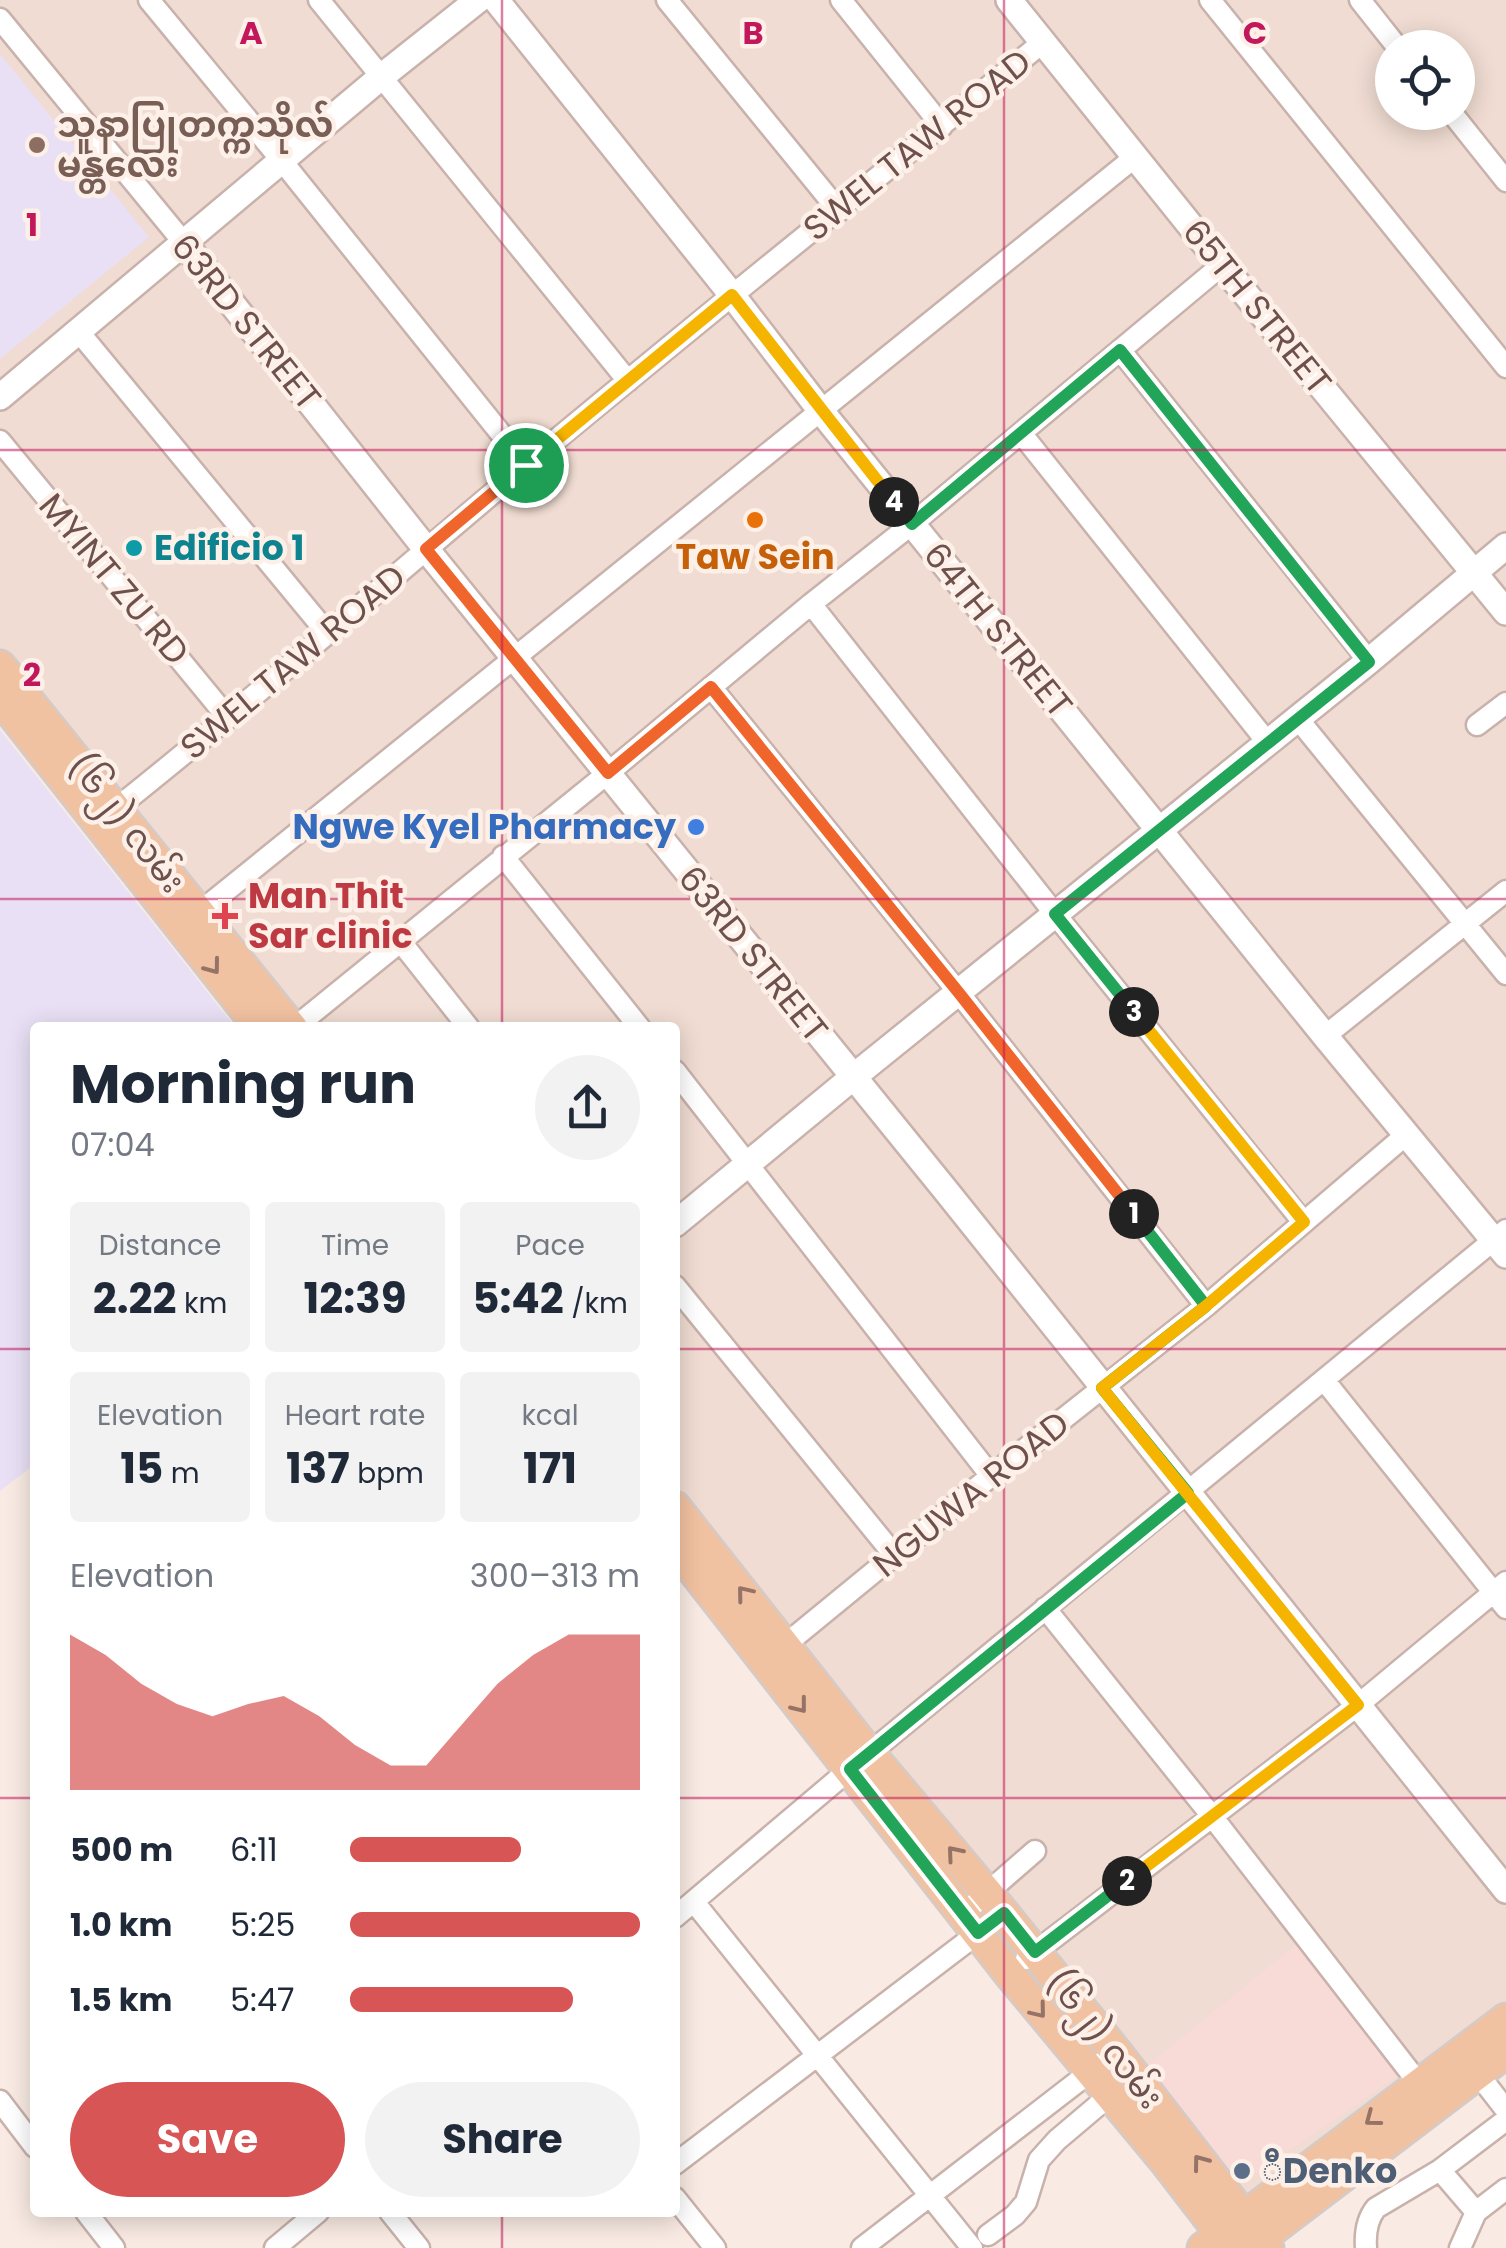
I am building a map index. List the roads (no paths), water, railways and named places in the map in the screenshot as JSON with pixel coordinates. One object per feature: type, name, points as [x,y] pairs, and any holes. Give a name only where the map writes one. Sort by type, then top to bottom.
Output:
[{"type":"main road","name":"(၆၂) လမ်း","points":[[0,666],[107,816],[190,920],[287,1022]]},
{"type":"main road","name":"(၆၂) လမ်း","points":[[0,698],[107,816]]},
{"type":"main road","name":"(၆၂) လမ်း","points":[[190,920],[256,1022]]},
{"type":"main road","name":"(၆၂) လမ်း","points":[[680,1514],[775,1653],[860,1761],[1008,1972],[1165,2161],[1239,2240]]},
{"type":"main road","name":"(၆၂) လမ်း","points":[[680,1552],[775,1653]]},
{"type":"main road","name":"(၆၂) လမ်း","points":[[860,1761],[995,1903],[1116,2052],[1239,2240]]},
{"type":"main road","points":[[1239,2240],[1428,2095],[1506,2019]]},
{"type":"main road","points":[[1428,2095],[1478,2074],[1506,2052]]},
{"type":"street","points":[[149,0],[526,465]]},
{"type":"street","points":[[319,0],[628,380]]},
{"type":"street","points":[[0,397],[478,0]]},
{"type":"street","name":"64TH STREET","points":[[496,0],[821,411],[1325,1036],[1502,1242]]},
{"type":"street","points":[[667,0],[839,210]]},
{"type":"street","points":[[841,0],[942,126]]},
{"type":"street","name":"65TH STREET","points":[[1009,0],[1506,612]]},
{"type":"street","points":[[1210,0],[1506,367]]},
{"type":"street","points":[[1360,0],[1384,30]]},
{"type":"street","name":"63RD STREET","points":[[0,18],[1506,1890]]},
{"type":"street","name":"SWEL TAW ROAD","points":[[107,816],[628,380],[1043,42]]},
{"type":"street","points":[[1465,130],[1506,181]]},
{"type":"street","points":[[190,920],[1135,157]]},
{"type":"street","points":[[301,1022],[1222,266]]},
{"type":"street","points":[[79,332],[328,634]]},
{"type":"street","points":[[1120,350],[1369,662]]},
{"type":"street","points":[[1021,433],[1268,743]]},
{"type":"street","name":"MYINT ZU RD","points":[[0,441],[228,718]]},
{"type":"street","points":[[680,1220],[1369,662],[1506,546]]},
{"type":"street","points":[[811,604],[1304,1222]]},
{"type":"street","points":[[711,687],[1206,1306]]},
{"type":"street","points":[[1477,725],[1506,703]]},
{"type":"street","points":[[1298,719],[1506,974]]},
{"type":"street","points":[[503,856],[635,1022]]},
{"type":"street","points":[[1325,1036],[1506,891]]},
{"type":"street","points":[[401,942],[464,1022]]},
{"type":"street","points":[[680,1078],[991,1476]]},
{"type":"street","name":"NGUWA ROAD","points":[[775,1653],[1206,1306],[1407,1134]]},
{"type":"street","points":[[680,1913],[1324,1380],[1502,1242]]},
{"type":"street","points":[[680,1292],[896,1556]]},
{"type":"street","points":[[1008,1972],[1502,1594],[1324,1380]]},
{"type":"street","points":[[1045,1608],[1212,1815],[1428,2095]]},
{"type":"street","points":[[680,2160],[817,2054],[995,1903],[1036,1851]]},
{"type":"street","points":[[694,1902],[930,2196],[980,2242],[1015,2216],[1026,2202],[1040,2160],[1057,2140],[1110,2096]]},
{"type":"street","points":[[862,2248],[1116,2052]]},
{"type":"street","points":[[1366,2248],[1370,2216],[1376,2208],[1440,2170],[1505,2119],[1478,2074]]},
{"type":"street","points":[[0,2102],[30,2140]]},
{"type":"street","points":[[1440,2170],[1476,2212]]},
{"type":"street","points":[[1460,2248],[1476,2212],[1506,2189]]},
{"type":"street","points":[[680,2205],[709,2246]]},
{"type":"street","points":[[90,2217],[114,2248]]},
{"type":"street","points":[[275,2248],[312,2217]]},
{"type":"street","points":[[394,2217],[419,2248]]},
{"type":"place","name":"သူနာပြုတက္ကသိုလ် မန္တလေး","points":[[37,145]]},
{"type":"place","name":"Taw Sein","points":[[755,520]]},
{"type":"place","name":"Edificio 1","points":[[134,548]]},
{"type":"place","name":"Ngwe Kyel Pharmacy","points":[[696,827]]},
{"type":"place","name":"Man Thit Sar clinic","points":[[225,916]]},
{"type":"place","name":"ီDenko","points":[[1242,2171]]}]
